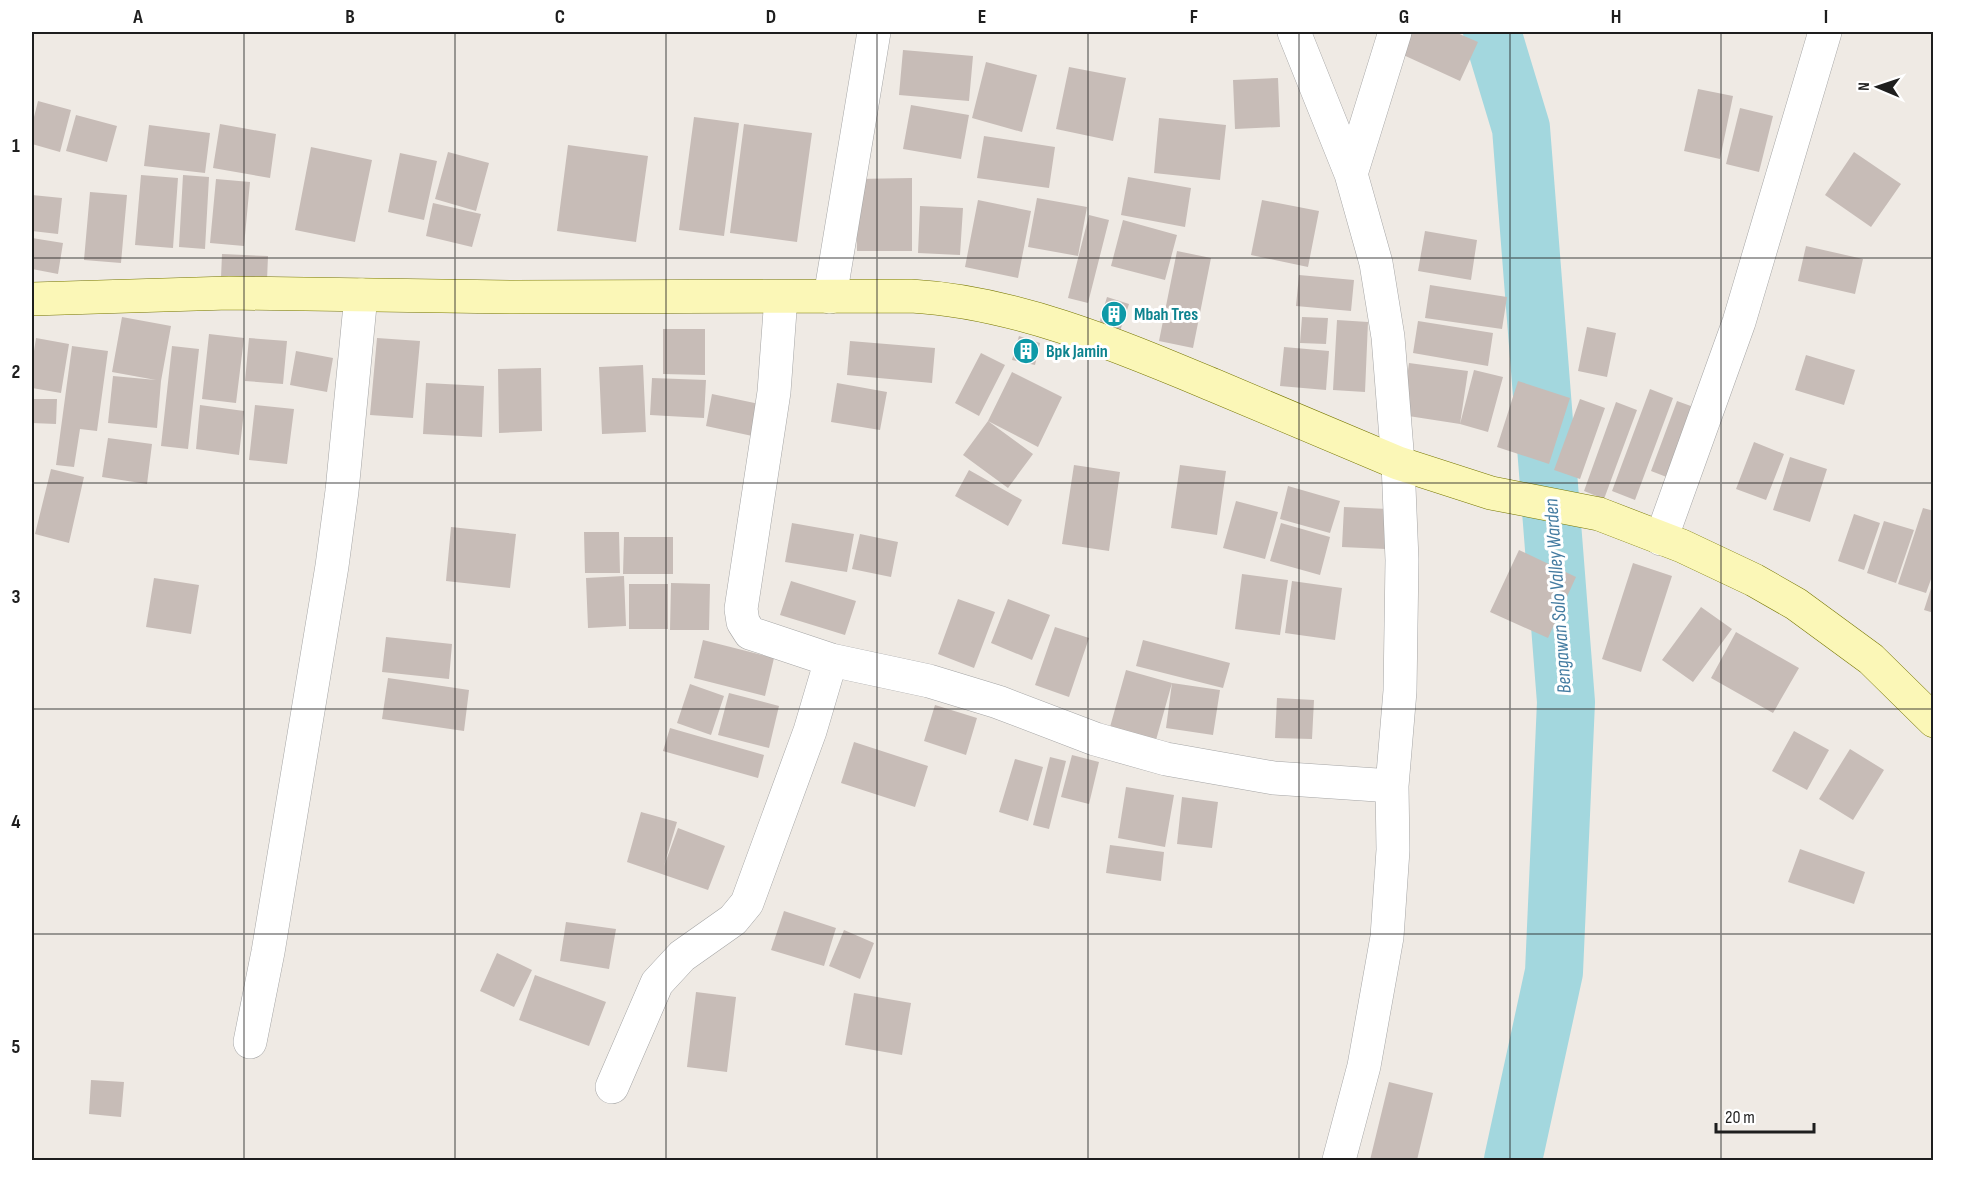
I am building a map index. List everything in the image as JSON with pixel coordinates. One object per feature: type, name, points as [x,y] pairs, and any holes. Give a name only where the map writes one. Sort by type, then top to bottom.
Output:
[{"type":"street","points":[[830,297],[874,32]]},
{"type":"street","points":[[1294,32],[1311,69],[1351,174],[1376,263],[1384,305],[1398,463],[1402,560],[1400,691],[1392,786],[1394,850],[1387,938],[1364,1066],[1339,1161]]},
{"type":"street","points":[[1351,174],[1395,32]]},
{"type":"street","points":[[1661,539],[1739,322],[1825,32]]},
{"type":"street","points":[[32,299],[229,293],[951,298],[1038,319],[1145,357],[1398,463],[1491,494],[1599,514],[1682,546],[1754,580],[1796,604],[1871,659],[1934,721]]},
{"type":"street","points":[[250,1042],[268,951],[332,566],[346,460],[361,295]]},
{"type":"street","points":[[781,297],[774,392],[743,591],[742,615],[750,633],[831,660],[929,681],[998,702],[1095,739],[1166,759],[1275,778],[1392,786]]},
{"type":"street","points":[[612,1087],[657,983],[682,956],[733,920],[747,903],[810,731],[831,660]]},
{"type":"building","points":[[1409,32],[1455,32],[1478,42],[1460,81],[1399,53]]},
{"type":"building","points":[[903,50],[973,56],[969,101],[899,95]]},
{"type":"building","points":[[986,62],[1037,75],[1022,132],[972,118]]},
{"type":"building","points":[[1069,67],[1126,78],[1113,141],[1056,129]]},
{"type":"building","points":[[1278,78],[1280,127],[1235,129],[1233,80]]},
{"type":"building","points":[[1698,89],[1733,96],[1720,159],[1684,151]]},
{"type":"building","points":[[38,101],[71,110],[60,152],[32,144],[32,125]]},
{"type":"building","points":[[911,105],[969,115],[961,159],[903,149]]},
{"type":"building","points":[[1740,108],[1773,116],[1759,172],[1726,164]]},
{"type":"building","points":[[76,115],[117,126],[107,162],[66,151]]},
{"type":"building","points":[[694,117],[739,123],[724,236],[679,230]]},
{"type":"building","points":[[1159,118],[1226,125],[1220,180],[1154,173]]},
{"type":"building","points":[[220,124],[276,134],[270,178],[213,168]]},
{"type":"building","points":[[744,124],[812,133],[797,242],[730,233]]},
{"type":"building","points":[[149,125],[210,133],[205,173],[144,166]]},
{"type":"building","points":[[984,136],[1055,147],[1049,188],[977,178]]},
{"type":"building","points":[[568,145],[648,156],[636,242],[557,231]]},
{"type":"building","points":[[311,147],[372,160],[355,242],[295,230]]},
{"type":"building","points":[[448,152],[489,163],[476,211],[435,199]]},
{"type":"building","points":[[1854,152],[1901,184],[1871,227],[1825,195]]},
{"type":"building","points":[[400,153],[437,161],[424,220],[388,212]]},
{"type":"building","points":[[141,175],[178,178],[173,248],[135,245]]},
{"type":"building","points":[[183,175],[209,177],[205,249],[179,247]]},
{"type":"building","points":[[1128,177],[1191,188],[1185,227],[1121,215]]},
{"type":"building","points":[[912,178],[912,251],[857,251],[856,179]]},
{"type":"building","points":[[216,179],[250,182],[244,246],[210,243]]},
{"type":"building","points":[[90,192],[127,195],[121,263],[84,260]]},
{"type":"building","points":[[32,195],[62,198],[58,234],[32,231]]},
{"type":"building","points":[[1037,198],[1087,207],[1078,256],[1028,247]]},
{"type":"building","points":[[978,200],[1031,211],[1018,278],[965,267]]},
{"type":"building","points":[[1262,200],[1319,211],[1308,267],[1251,255]]},
{"type":"building","points":[[433,203],[481,214],[472,247],[426,236]]},
{"type":"building","points":[[920,206],[963,208],[960,255],[918,253]]},
{"type":"building","points":[[1089,215],[1109,220],[1088,303],[1068,298]]},
{"type":"building","points":[[1123,220],[1177,235],[1165,280],[1111,266]]},
{"type":"building","points":[[1425,231],[1477,240],[1471,280],[1418,271]]},
{"type":"building","points":[[32,238],[63,243],[58,274],[32,269]]},
{"type":"building","points":[[1806,246],[1863,259],[1855,294],[1798,281]]},
{"type":"building","points":[[1177,251],[1211,258],[1193,348],[1159,341]]},
{"type":"building","points":[[222,254],[268,256],[267,280],[221,278]]},
{"type":"building","points":[[1299,275],[1354,280],[1351,311],[1296,306]]},
{"type":"building","points":[[1430,285],[1507,297],[1502,329],[1425,318]]},
{"type":"building","name":"Mbah Tres","points":[[1107,297],[1129,304],[1120,331],[1099,324]]},
{"type":"building","points":[[122,317],[171,326],[161,381],[157,428],[108,423],[113,376],[156,380],[112,372]]},
{"type":"building","points":[[1302,317],[1328,318],[1326,344],[1300,343]]},
{"type":"building","points":[[1337,320],[1368,322],[1365,392],[1333,390]]},
{"type":"building","points":[[1418,321],[1493,333],[1488,366],[1413,353]]},
{"type":"building","points":[[1587,327],[1616,333],[1607,377],[1578,371]]},
{"type":"building","points":[[663,329],[705,329],[705,375],[663,374]]},
{"type":"building","points":[[209,334],[244,338],[236,403],[202,399]]},
{"type":"building","name":"Bpk Jamin","points":[[1019,336],[1040,343],[1035,365],[1012,360]]},
{"type":"building","points":[[36,338],[69,344],[61,393],[32,388],[32,364]]},
{"type":"building","points":[[249,338],[287,341],[283,384],[245,381]]},
{"type":"building","points":[[377,338],[420,341],[413,418],[370,415]]},
{"type":"building","points":[[850,341],[935,348],[932,383],[847,375]]},
{"type":"building","points":[[72,346],[108,351],[97,431],[80,429],[74,467],[56,465]]},
{"type":"building","points":[[172,346],[199,349],[188,449],[161,446]]},
{"type":"building","points":[[1284,347],[1329,351],[1326,390],[1280,386]]},
{"type":"building","points":[[296,351],[333,358],[327,392],[290,385]]},
{"type":"building","points":[[981,353],[1005,365],[979,416],[955,403]]},
{"type":"building","points":[[1806,355],[1855,370],[1844,405],[1795,390]]},
{"type":"building","points":[[1409,363],[1468,371],[1460,424],[1402,415]]},
{"type":"building","points":[[643,365],[646,432],[602,434],[599,367]]},
{"type":"building","points":[[541,368],[542,431],[499,433],[498,369]]},
{"type":"building","points":[[1474,370],[1503,377],[1488,432],[1460,424]]},
{"type":"building","points":[[1012,372],[1062,397],[1038,447],[988,421]]},
{"type":"building","points":[[652,378],[706,380],[704,418],[650,415]]},
{"type":"building","points":[[1518,381],[1570,398],[1549,464],[1497,447]]},
{"type":"building","points":[[426,383],[484,386],[482,437],[423,434]]},
{"type":"building","points":[[837,383],[887,392],[880,430],[831,422]]},
{"type":"building","points":[[1650,389],[1673,398],[1635,500],[1612,491]]},
{"type":"building","points":[[712,394],[764,405],[757,437],[706,426]]},
{"type":"building","points":[[32,399],[57,399],[56,424],[32,423]]},
{"type":"building","points":[[1580,399],[1605,408],[1580,479],[1554,470]]},
{"type":"building","points":[[1677,401],[1702,410],[1677,481],[1651,471]]},
{"type":"building","points":[[1616,402],[1637,410],[1604,499],[1584,491]]},
{"type":"building","points":[[200,405],[244,411],[239,455],[196,449]]},
{"type":"building","points":[[255,405],[294,409],[287,464],[249,460]]},
{"type":"building","points":[[988,421],[1033,454],[1008,488],[963,455]]},
{"type":"building","points":[[108,438],[152,444],[147,484],[102,477]]},
{"type":"building","points":[[1754,442],[1784,454],[1766,500],[1736,489]]},
{"type":"building","points":[[1790,457],[1827,469],[1810,522],[1773,510]]},
{"type":"building","points":[[1074,465],[1120,472],[1109,551],[1062,544]]},
{"type":"building","points":[[1180,465],[1226,471],[1217,535],[1171,528]]},
{"type":"building","points":[[51,469],[84,477],[69,543],[35,534]]},
{"type":"building","points":[[969,470],[1022,500],[1008,526],[955,496]]},
{"type":"building","points":[[1288,486],[1340,501],[1330,533],[1280,519]]},
{"type":"building","points":[[1236,501],[1278,512],[1265,559],[1223,548]]},
{"type":"building","points":[[1344,507],[1388,509],[1386,549],[1342,547]]},
{"type":"building","points":[[1923,508],[1934,511],[1934,571],[1926,593],[1898,584]]},
{"type":"building","points":[[1854,514],[1880,523],[1864,570],[1838,561]]},
{"type":"building","points":[[1884,521],[1914,530],[1896,583],[1867,573]]},
{"type":"building","points":[[792,523],[854,534],[847,572],[785,562]]},
{"type":"building","points":[[1281,523],[1330,537],[1320,575],[1270,561]]},
{"type":"building","points":[[451,527],[516,534],[510,588],[446,581]]},
{"type":"building","points":[[584,532],[619,532],[620,573],[585,573]]},
{"type":"building","points":[[860,534],[898,542],[891,577],[852,569]]},
{"type":"building","points":[[624,537],[673,537],[673,574],[623,574]]},
{"type":"building","points":[[1519,550],[1576,577],[1548,638],[1490,612]]},
{"type":"building","points":[[1633,563],[1672,576],[1641,672],[1602,659]]},
{"type":"building","points":[[1242,574],[1288,580],[1280,635],[1235,629]]},
{"type":"building","points":[[624,576],[626,626],[588,628],[586,578]]},
{"type":"building","points":[[154,578],[199,585],[191,634],[146,627]]},
{"type":"building","points":[[1934,579],[1934,613],[1924,610]]},
{"type":"building","points":[[791,581],[856,601],[845,635],[780,615]]},
{"type":"building","points":[[1292,581],[1342,588],[1335,640],[1285,633]]},
{"type":"building","points":[[671,583],[710,584],[709,630],[670,630]]},
{"type":"building","points":[[629,584],[668,584],[668,629],[629,629]]},
{"type":"building","points":[[958,599],[995,612],[974,668],[938,654]]},
{"type":"building","points":[[1008,599],[1050,615],[1032,660],[991,643]]},
{"type":"building","points":[[1701,607],[1732,629],[1693,682],[1662,660]]},
{"type":"building","points":[[1055,627],[1089,638],[1069,697],[1035,685]]},
{"type":"building","points":[[1736,632],[1799,668],[1773,713],[1711,678]]},
{"type":"building","points":[[386,637],[452,644],[449,679],[382,672]]},
{"type":"building","points":[[703,640],[774,658],[765,696],[694,678]]},
{"type":"building","points":[[1143,640],[1230,663],[1223,688],[1136,666]]},
{"type":"building","points":[[1126,670],[1172,683],[1156,740],[1110,727]]},
{"type":"building","points":[[388,678],[469,690],[464,731],[382,719]]},
{"type":"building","points":[[1172,683],[1220,690],[1213,735],[1166,728]]},
{"type":"building","points":[[690,684],[724,696],[711,735],[677,723]]},
{"type":"building","points":[[729,693],[779,706],[769,748],[718,735]]},
{"type":"building","points":[[1277,698],[1314,700],[1312,739],[1275,738]]},
{"type":"building","points":[[935,705],[977,718],[966,755],[924,741]]},
{"type":"building","points":[[670,728],[764,755],[758,778],[663,751]]},
{"type":"building","points":[[1794,731],[1829,750],[1807,790],[1772,771]]},
{"type":"building","points":[[854,742],[928,766],[915,807],[841,783]]},
{"type":"building","points":[[1850,749],[1884,770],[1853,820],[1819,799]]},
{"type":"building","points":[[1072,755],[1099,762],[1089,804],[1061,797]]},
{"type":"building","points":[[1050,757],[1066,761],[1049,829],[1033,825]]},
{"type":"building","points":[[1015,759],[1043,767],[1028,821],[999,812]]},
{"type":"building","points":[[1126,787],[1174,795],[1165,847],[1118,838]]},
{"type":"building","points":[[1182,797],[1218,802],[1212,848],[1177,844]]},
{"type":"building","points":[[641,812],[677,822],[664,866],[678,828],[725,846],[708,890],[627,862]]},
{"type":"building","points":[[1110,845],[1164,852],[1161,881],[1106,873]]},
{"type":"building","points":[[1800,849],[1865,872],[1854,904],[1788,882]]},
{"type":"building","points":[[784,911],[836,928],[824,966],[771,950]]},
{"type":"building","points":[[566,922],[616,929],[609,969],[560,961]]},
{"type":"building","points":[[844,930],[874,943],[860,979],[829,966]]},
{"type":"building","points":[[497,953],[532,970],[514,1007],[480,991]]},
{"type":"building","points":[[535,975],[606,1002],[589,1046],[519,1020]]},
{"type":"building","points":[[696,992],[736,997],[727,1072],[687,1067]]},
{"type":"building","points":[[854,993],[911,1003],[902,1055],[845,1045]]},
{"type":"building","points":[[91,1080],[124,1082],[121,1117],[89,1114]]},
{"type":"building","points":[[1389,1082],[1433,1093],[1417,1160],[1370,1160]]},
{"type":"waterway","name":"Bengawan Solo Valley Warden","points":[[1492,32],[1521,128],[1566,702],[1554,972],[1513,1160]]},
{"type":"place","name":"Mbah Tres","points":[[1114,314]]},
{"type":"place","name":"Bpk Jamin","points":[[1026,351]]}]
